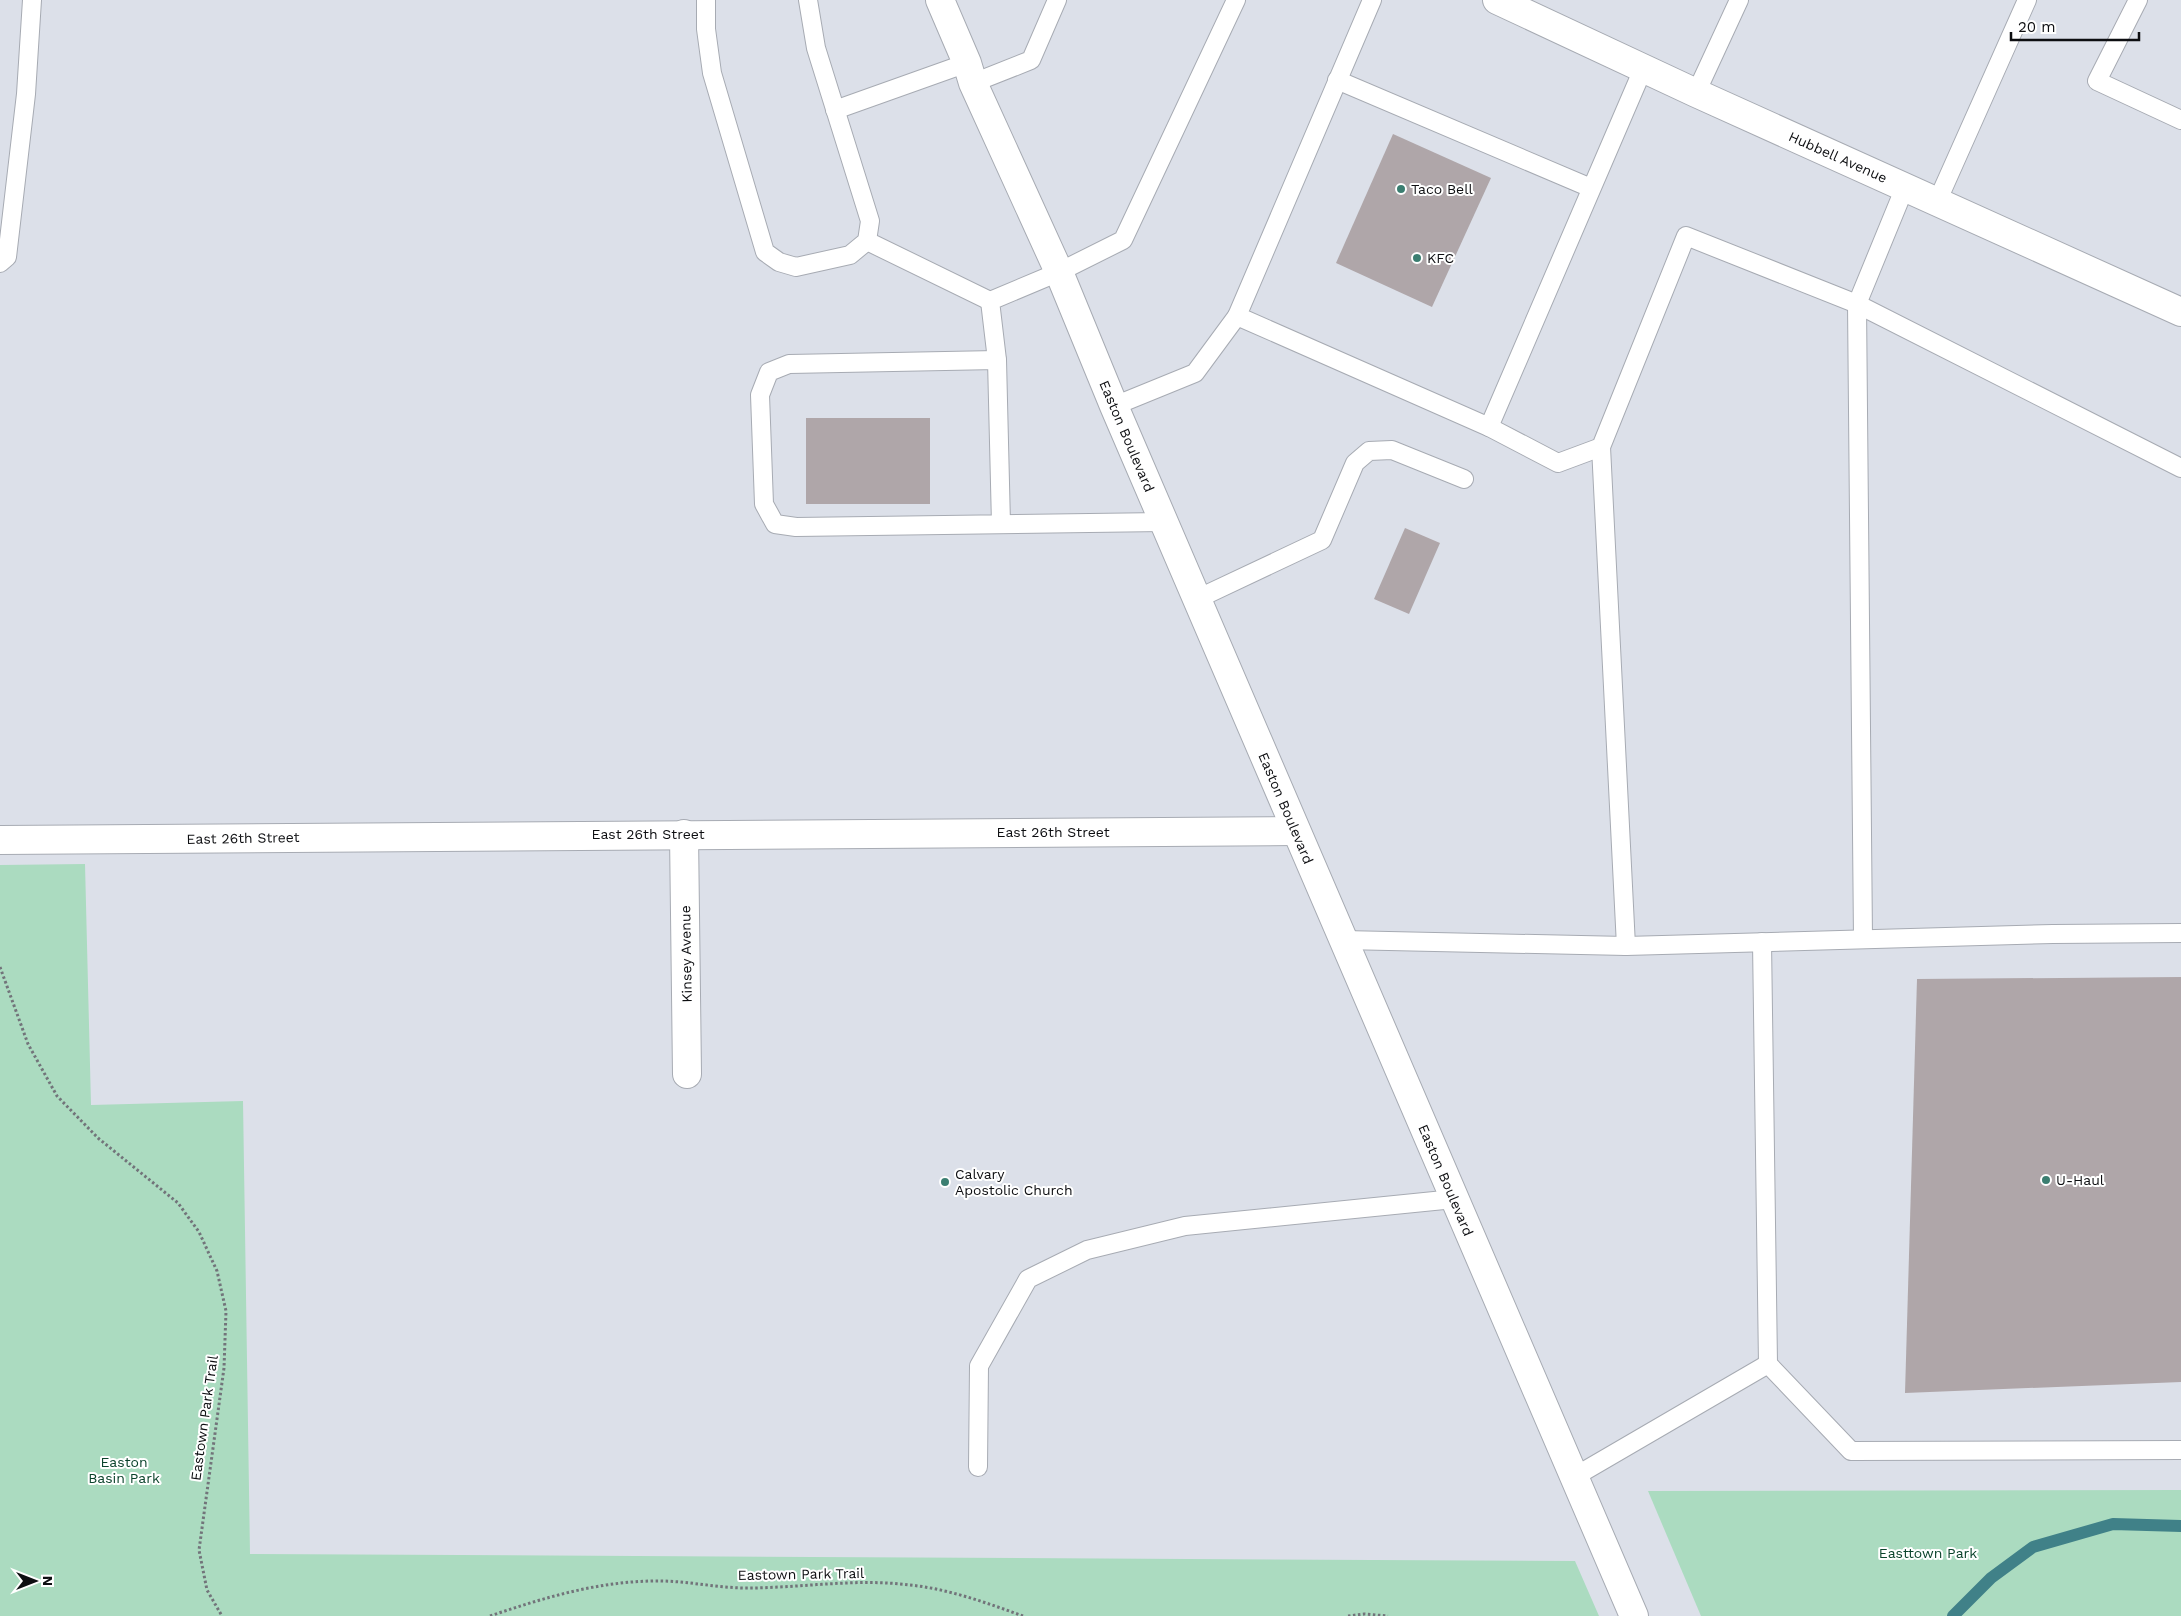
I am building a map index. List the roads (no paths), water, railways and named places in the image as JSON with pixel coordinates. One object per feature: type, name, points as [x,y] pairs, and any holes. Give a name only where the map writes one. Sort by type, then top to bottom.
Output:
[{"type":"main road","name":"Easton Boulevard","points":[[940,0],[970,73],[1059,272],[1163,522],[1634,1616]]},
{"type":"main road","name":"Hubbell Avenue","points":[[1497,0],[1643,69],[2181,312]]},
{"type":"main road","name":"East 26th Street","points":[[0,840],[1296,831]]},
{"type":"main road","name":"Kinsey Avenue","points":[[684,834],[687,1074]]},
{"type":"lane","points":[[0,263],[7,257],[26,94],[32,0]]},
{"type":"lane","points":[[706,0],[706,29],[712,73],[765,252],[779,262],[796,267],[850,255],[867,241],[870,221],[816,48],[808,0]]},
{"type":"lane","points":[[835,110],[970,73],[1031,60],[1057,0]]},
{"type":"lane","points":[[867,241],[990,301],[1059,272],[1123,240],[1236,0]]},
{"type":"lane","points":[[1114,406],[1195,373],[1236,316],[1372,0]]},
{"type":"lane","points":[[1696,93],[1740,0]]},
{"type":"lane","points":[[1936,202],[2027,0]]},
{"type":"lane","points":[[2138,0],[2097,81],[2181,120]]},
{"type":"lane","points":[[1489,427],[1643,69]]},
{"type":"lane","points":[[1337,80],[1591,188]]},
{"type":"lane","points":[[1863,939],[1857,304],[1905,188]]},
{"type":"lane","points":[[1626,946],[1601,447],[1686,236],[1857,304],[2181,468]]},
{"type":"lane","points":[[990,301],[997,360],[1001,524]]},
{"type":"lane","points":[[1236,316],[1489,427],[1558,463],[1601,447]]},
{"type":"lane","points":[[997,360],[789,364],[769,372],[760,395],[764,504],[775,524],[796,527],[1163,522]]},
{"type":"lane","points":[[1197,599],[1322,540],[1355,464],[1369,451],[1392,450],[1464,479]]},
{"type":"lane","points":[[1343,940],[1626,946],[2181,933]]},
{"type":"lane","points":[[1762,942],[1768,1364],[1851,1451],[2181,1450]]},
{"type":"lane","points":[[978,1467],[979,1366],[1028,1279],[1088,1250],[1185,1226],[1454,1199]]},
{"type":"lane","points":[[1574,1477],[1768,1364]]},
{"type":"waterway","points":[[1953,1616],[1991,1578],[2033,1547],[2113,1524],[2181,1526]]},
{"type":"place","name":"Taco Bell","points":[[1401,189]]},
{"type":"place","name":"KFC","points":[[1417,258]]},
{"type":"place","name":"U-Haul","points":[[2046,1180]]},
{"type":"place","name":"Calvary Apostolic Church","points":[[945,1182]]},
{"type":"park label","name":"Easton Basin Park","points":[[124,1470]]},
{"type":"park label","name":"Easttown Park","points":[[1928,1553]]}]
